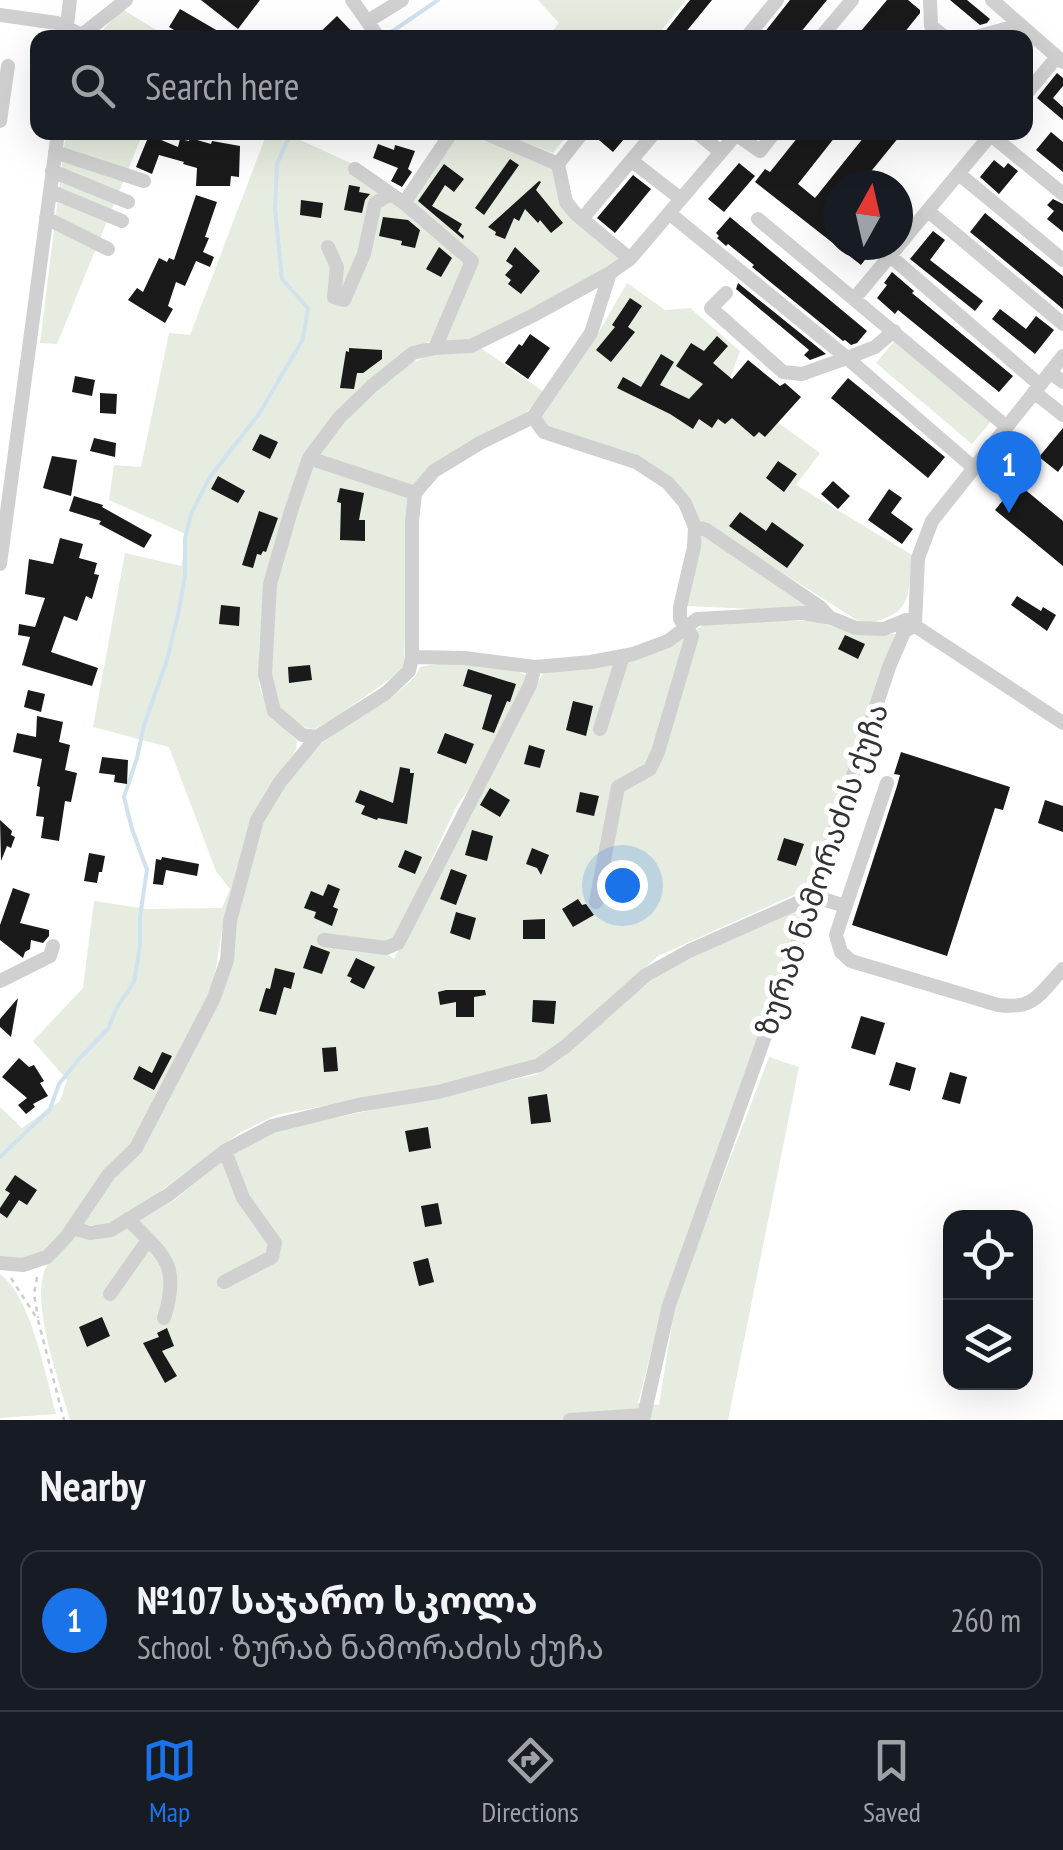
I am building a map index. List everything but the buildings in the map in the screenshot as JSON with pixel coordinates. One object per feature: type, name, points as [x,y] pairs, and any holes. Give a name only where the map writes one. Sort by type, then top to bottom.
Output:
[{"type":"street","points":[[70,0],[81,30]]},
{"type":"street","points":[[86,30],[126,0]]},
{"type":"street","points":[[352,0],[374,30],[402,0]]},
{"type":"street","points":[[753,30],[777,0]]},
{"type":"street","points":[[827,30],[852,0]]},
{"type":"street","points":[[930,0],[935,30]]},
{"type":"street","points":[[992,0],[1026,30]]},
{"type":"street","points":[[0,15],[68,30]]},
{"type":"street","points":[[1002,30],[1020,25]]},
{"type":"street","points":[[1033,36],[1060,60],[1033,87]]},
{"type":"street","points":[[0,120],[2,85],[8,66]]},
{"type":"street","points":[[0,564],[57,140]]},
{"type":"street","points":[[404,204],[447,140]]},
{"type":"street","points":[[502,140],[558,164]]},
{"type":"street","points":[[577,140],[558,164],[566,202],[630,258]]},
{"type":"street","points":[[582,219],[648,140]]},
{"type":"street","points":[[706,140],[721,152]]},
{"type":"street","points":[[317,737],[302,735],[274,711],[264,674],[270,584],[309,458],[338,418],[412,353],[471,346],[610,273],[630,258],[732,140]]},
{"type":"street","points":[[745,140],[760,151],[769,140]]},
{"type":"street","points":[[913,229],[987,140]]},
{"type":"street","points":[[999,140],[1063,194]]},
{"type":"street","points":[[55,152],[144,181]]},
{"type":"street","points":[[632,160],[680,200]]},
{"type":"street","points":[[356,169],[472,261],[435,348]]},
{"type":"street","points":[[52,171],[128,202]]},
{"type":"street","points":[[959,174],[1063,260]]},
{"type":"street","points":[[50,191],[122,221]]},
{"type":"street","points":[[328,246],[337,267],[334,297],[344,300],[364,254],[375,203],[391,194]]},
{"type":"street","points":[[928,211],[1063,324]]},
{"type":"street","points":[[669,213],[974,468]]},
{"type":"street","points":[[46,218],[108,250]]},
{"type":"street","points":[[758,219],[1007,427]]},
{"type":"street","points":[[854,299],[887,260]]},
{"type":"street","points":[[895,260],[1041,383],[1063,415]]},
{"type":"street","points":[[0,1263],[23,1265],[47,1257],[109,1174],[136,1148],[214,998],[256,820],[280,782],[317,737],[386,693],[409,670],[415,494],[434,471],[533,417],[590,333],[610,273]]},
{"type":"street","points":[[726,293],[711,308],[782,372],[802,374],[847,358],[875,347],[894,331]]},
{"type":"street","name":"ზურაბ ნამორაძის ქუჩა","points":[[644,1418],[669,1306],[890,667],[904,632],[914,624],[918,558],[932,521],[1063,356]]},
{"type":"street","points":[[1041,383],[1063,382]]},
{"type":"street","points":[[533,417],[544,432],[636,462],[668,483],[686,503],[695,527],[680,607],[680,619],[692,636],[650,769],[618,788],[596,902]]},
{"type":"street","points":[[309,458],[415,494]]},
{"type":"street","points":[[695,527],[705,529],[831,618]]},
{"type":"street","points":[[412,657],[465,658],[534,668],[623,656],[668,640],[698,618],[803,614],[831,618],[856,628],[884,630],[906,620],[1063,724]]},
{"type":"street","points":[[600,728],[623,656]]},
{"type":"street","points":[[324,940],[386,948],[398,943],[530,685],[534,668]]},
{"type":"street","points":[[887,782],[836,935],[840,952],[851,961],[1015,1007],[1029,1004],[1063,969]]},
{"type":"street","points":[[72,1228],[90,1233],[111,1230],[168,1195],[225,1151],[272,1126],[438,1092],[539,1065],[646,975],[689,951],[813,896],[846,906]]},
{"type":"street","points":[[0,981],[50,956],[53,946]]},
{"type":"street","points":[[224,1282],[272,1256],[275,1243],[243,1198],[225,1151]]},
{"type":"street","points":[[128,1219],[162,1254],[171,1274],[172,1294],[164,1318]]},
{"type":"street","points":[[110,1294],[148,1240]]},
{"type":"street","points":[[570,1420],[644,1418]]},
{"type":"path","points":[[47,1257],[34,1294],[64,1420]]},
{"type":"path","points":[[12,1278],[38,1320]]},
{"type":"shaded area","points":[[538,0],[686,0],[662,30],[553,30],[559,23]]},
{"type":"shaded area","points":[[122,9],[156,30],[103,30]]},
{"type":"shaded area","points":[[65,140],[140,140],[57,344],[40,343]]},
{"type":"shaded area","points":[[264,140],[300,140],[357,166],[469,263],[434,340],[405,351],[375,376],[305,453],[264,582],[259,649],[259,685],[269,714],[297,741],[296,750],[251,818],[224,918],[212,992],[132,1145],[110,1166],[46,1253],[23,1260],[0,1258],[0,1107],[22,1128],[60,1101],[67,1080],[33,1041],[83,988],[94,901],[147,909],[222,908],[230,889],[216,871],[169,747],[93,727],[125,553],[181,566],[188,535],[109,500],[114,465],[141,467],[169,333],[190,335]]},
{"type":"shaded area","points":[[455,140],[490,140],[554,167],[564,206],[623,258],[476,341],[447,345],[443,337],[477,259],[414,209],[413,196]]},
{"type":"shaded area","points":[[519,140],[563,140],[553,153]]},
{"type":"shaded area","points":[[627,283],[665,310],[690,308],[740,351],[727,386],[820,453],[796,485],[912,555],[908,593],[899,610],[863,624],[698,519],[668,479],[546,428],[541,416],[595,339]]},
{"type":"shaded area","points":[[897,338],[993,419],[972,444],[876,363]]},
{"type":"shaded area","points":[[478,346],[544,392],[525,414],[414,487],[318,456],[365,395],[413,362],[442,351]]},
{"type":"shaded area","points":[[313,465],[409,495],[404,669],[315,729],[301,727],[276,707],[268,673],[277,579]]},
{"type":"shaded area","points":[[703,532],[814,607],[773,610],[686,606]]},
{"type":"shaded area","points":[[814,621],[860,635],[895,634],[809,888],[658,956],[548,1055],[448,1083],[276,1115],[241,1132],[137,1208],[106,1225],[80,1225],[158,1113],[221,999],[233,956],[235,915],[261,819],[311,751],[391,698],[415,677],[420,667],[475,663],[527,676],[480,772],[455,809],[388,955],[394,959],[543,673],[694,631],[705,624]]},
{"type":"shaded area","points":[[806,904],[663,1305],[638,1403],[659,1405],[676,1300],[769,1057],[799,1067],[728,1420],[70,1420],[48,1341],[41,1298],[47,1265],[73,1235],[115,1235],[174,1200],[227,1158],[274,1131],[535,1075],[565,1055],[653,976],[696,952]]},
{"type":"shaded area","points":[[0,1274],[11,1285],[29,1318],[56,1414],[0,1418]]},
{"type":"waterway","points":[[394,30],[438,0]]},
{"type":"waterway","points":[[0,1157],[50,1109],[59,1084],[108,1029],[134,982],[147,870],[124,797],[179,610],[191,514],[210,477],[259,414],[303,339],[308,308],[282,279],[275,209],[277,164],[288,140]]},
{"type":"place","name":"№107 საჯარო სკოლა","points":[[1009,513]]}]
